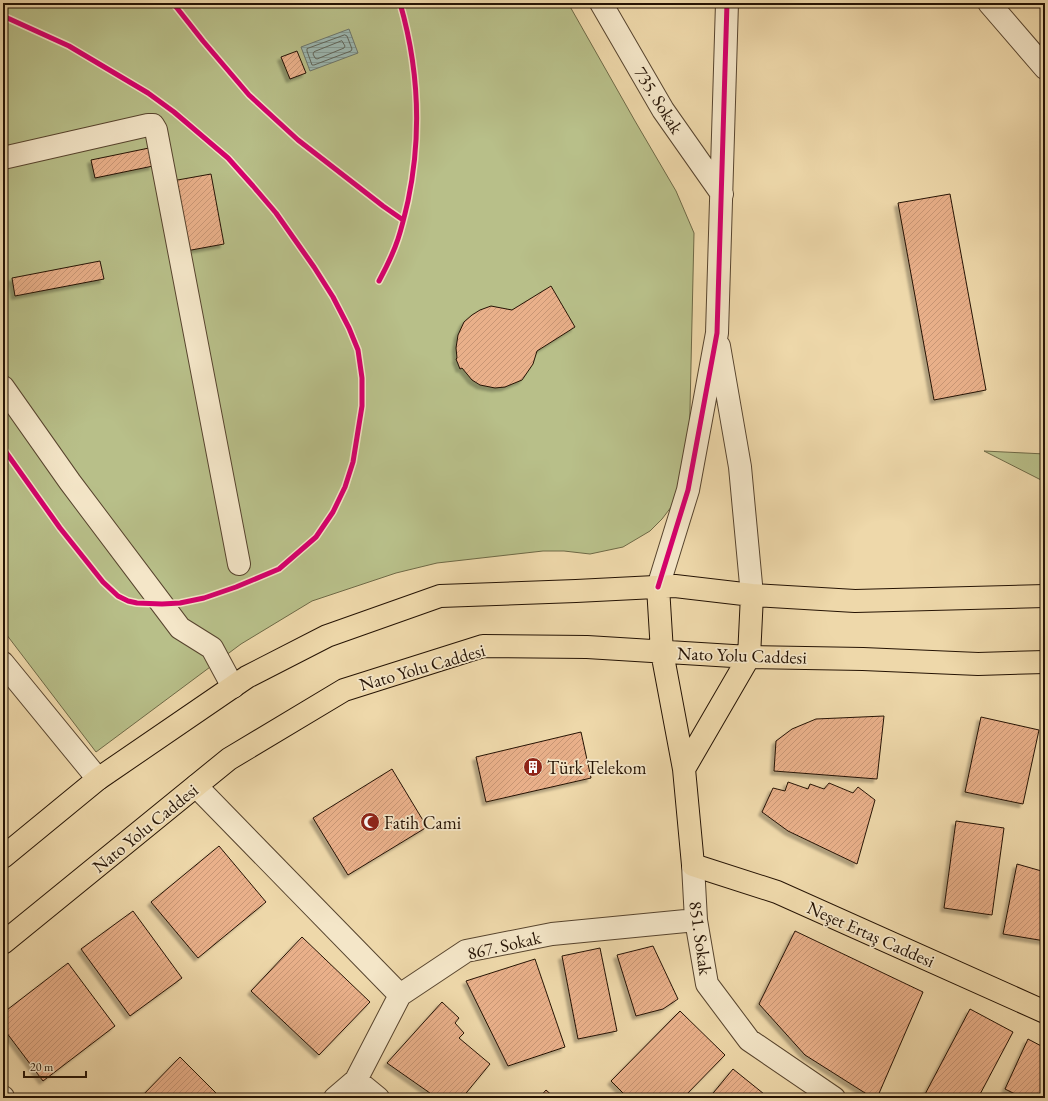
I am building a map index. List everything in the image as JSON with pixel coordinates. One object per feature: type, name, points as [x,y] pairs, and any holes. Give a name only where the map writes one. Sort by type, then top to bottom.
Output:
[{"type":"main road","points":[[3,857],[98,779],[247,677],[327,636],[440,596],[576,592],[675,586],[752,595],[855,601],[1045,596]]},
{"type":"main road","name":"851. Sokak","points":[[658,587],[662,652],[684,769],[693,865]]},
{"type":"main road","points":[[684,769],[749,657],[752,595]]},
{"type":"main road","name":"Nato Yolu Caddesi","points":[[3,943],[229,759],[344,690],[483,646],[587,647],[749,657],[863,659],[978,664],[1045,662]]},
{"type":"main road","name":"Neşet Ertaş Caddesi","points":[[693,865],[777,892],[1045,1012]]},
{"type":"street","name":"735. Sokak","points":[[601,3],[663,110],[722,194]]},
{"type":"street","points":[[658,587],[688,490],[717,333],[727,3]]},
{"type":"street","points":[[989,3],[1038,50],[1045,68]]},
{"type":"street","points":[[3,158],[148,125],[153,125],[156,130],[239,564]]},
{"type":"street","points":[[717,333],[740,467],[752,595]]},
{"type":"street","points":[[3,386],[70,482],[180,628],[212,648],[233,687]]},
{"type":"street","points":[[3,663],[98,779]]},
{"type":"street","points":[[196,786],[400,995]]},
{"type":"street","name":"851. Sokak","points":[[693,865],[696,920],[707,984],[750,1040],[834,1098]]},
{"type":"street","name":"867. Sokak","points":[[334,1098],[356,1080],[400,995],[466,951],[552,934],[696,920]]},
{"type":"street","points":[[356,1080],[378,1098]]},
{"type":"green space","points":[[3,3],[568,3],[676,191],[694,233],[689,453],[675,502],[662,519],[650,531],[623,547],[590,554],[564,551],[543,551],[437,563],[396,573],[312,601],[241,644],[96,752],[3,630]]},
{"type":"green space","points":[[984,451],[1045,454],[1045,482]]},
{"type":"water","points":[[349,29],[358,53],[310,71],[301,47]]},
{"type":"building","points":[[297,51],[306,73],[290,79],[281,57]]},
{"type":"building","points":[[149,148],[153,166],[95,178],[91,160]]},
{"type":"building","points":[[211,174],[224,244],[186,251],[172,181]]},
{"type":"building","points":[[950,194],[986,390],[934,400],[898,203]]},
{"type":"building","points":[[100,261],[104,279],[15,296],[12,278]]},
{"type":"building","points":[[551,286],[575,327],[537,351],[533,364],[522,380],[505,387],[495,388],[480,385],[472,380],[462,368],[460,369],[456,359],[456,348],[458,335],[464,322],[480,310],[491,306],[512,310]]},
{"type":"building","points":[[884,716],[877,779],[774,771],[776,741],[792,729],[816,719]]},
{"type":"building","points":[[981,717],[1039,730],[1023,804],[965,792]]},
{"type":"building","name":"Türk Telekom","points":[[581,732],[591,778],[486,802],[476,757]]},
{"type":"building","name":"Fatih Cami","points":[[392,769],[427,827],[348,875],[313,818]]},
{"type":"building","points":[[788,782],[808,789],[810,784],[824,789],[829,783],[853,793],[858,787],[875,800],[857,864],[788,831],[762,812],[773,788],[785,791]]},
{"type":"building","points":[[956,821],[1004,828],[992,915],[944,908]]},
{"type":"building","points":[[219,846],[266,902],[198,958],[151,902]]},
{"type":"building","points":[[1017,864],[1045,872],[1045,941],[1003,934]]},
{"type":"building","points":[[133,911],[182,978],[130,1016],[81,949]]},
{"type":"building","points":[[795,931],[923,992],[877,1098],[873,1098],[805,1055],[759,1004]]},
{"type":"building","points":[[302,937],[370,1002],[319,1055],[251,991]]},
{"type":"building","points":[[653,946],[678,999],[663,1009],[636,1016],[617,955]]},
{"type":"building","points":[[600,948],[617,1031],[578,1039],[562,956]]},
{"type":"building","points":[[535,959],[565,1047],[508,1066],[466,981]]},
{"type":"building","points":[[68,963],[115,1026],[43,1081],[3,1028],[3,1013]]},
{"type":"building","points":[[442,1002],[459,1018],[455,1023],[464,1033],[459,1038],[490,1064],[462,1098],[437,1098],[387,1063]]},
{"type":"building","points":[[970,1009],[1013,1032],[978,1098],[923,1098]]},
{"type":"building","points":[[680,1011],[725,1055],[683,1098],[628,1098],[611,1081]]},
{"type":"building","points":[[1028,1039],[1045,1048],[1045,1098],[1023,1098],[1005,1089]]},
{"type":"building","points":[[180,1057],[221,1098],[141,1097]]},
{"type":"building","points":[[733,1069],[769,1098],[709,1098]]},
{"type":"building","points":[[546,1090],[555,1098],[539,1098]]},
{"type":"cycle path","points":[[173,3],[249,95],[298,140],[403,220]]},
{"type":"cycle path","points":[[379,281],[392,255],[401,230],[412,176],[417,126],[415,77],[400,3]]},
{"type":"cycle path","points":[[658,587],[688,490],[717,333],[727,3]]},
{"type":"cycle path","points":[[3,16],[69,46],[148,93],[174,112],[228,158],[276,213],[333,297],[349,328],[358,350],[362,378],[362,406],[353,462],[345,487],[333,512],[316,537],[279,569],[236,587],[204,598],[180,603],[137,603],[128,601],[118,596],[103,582],[60,528],[3,448]]},
{"type":"place","name":"Türk Telekom","points":[[533,767]]},
{"type":"place","name":"Fatih Cami","points":[[370,822]]}]
